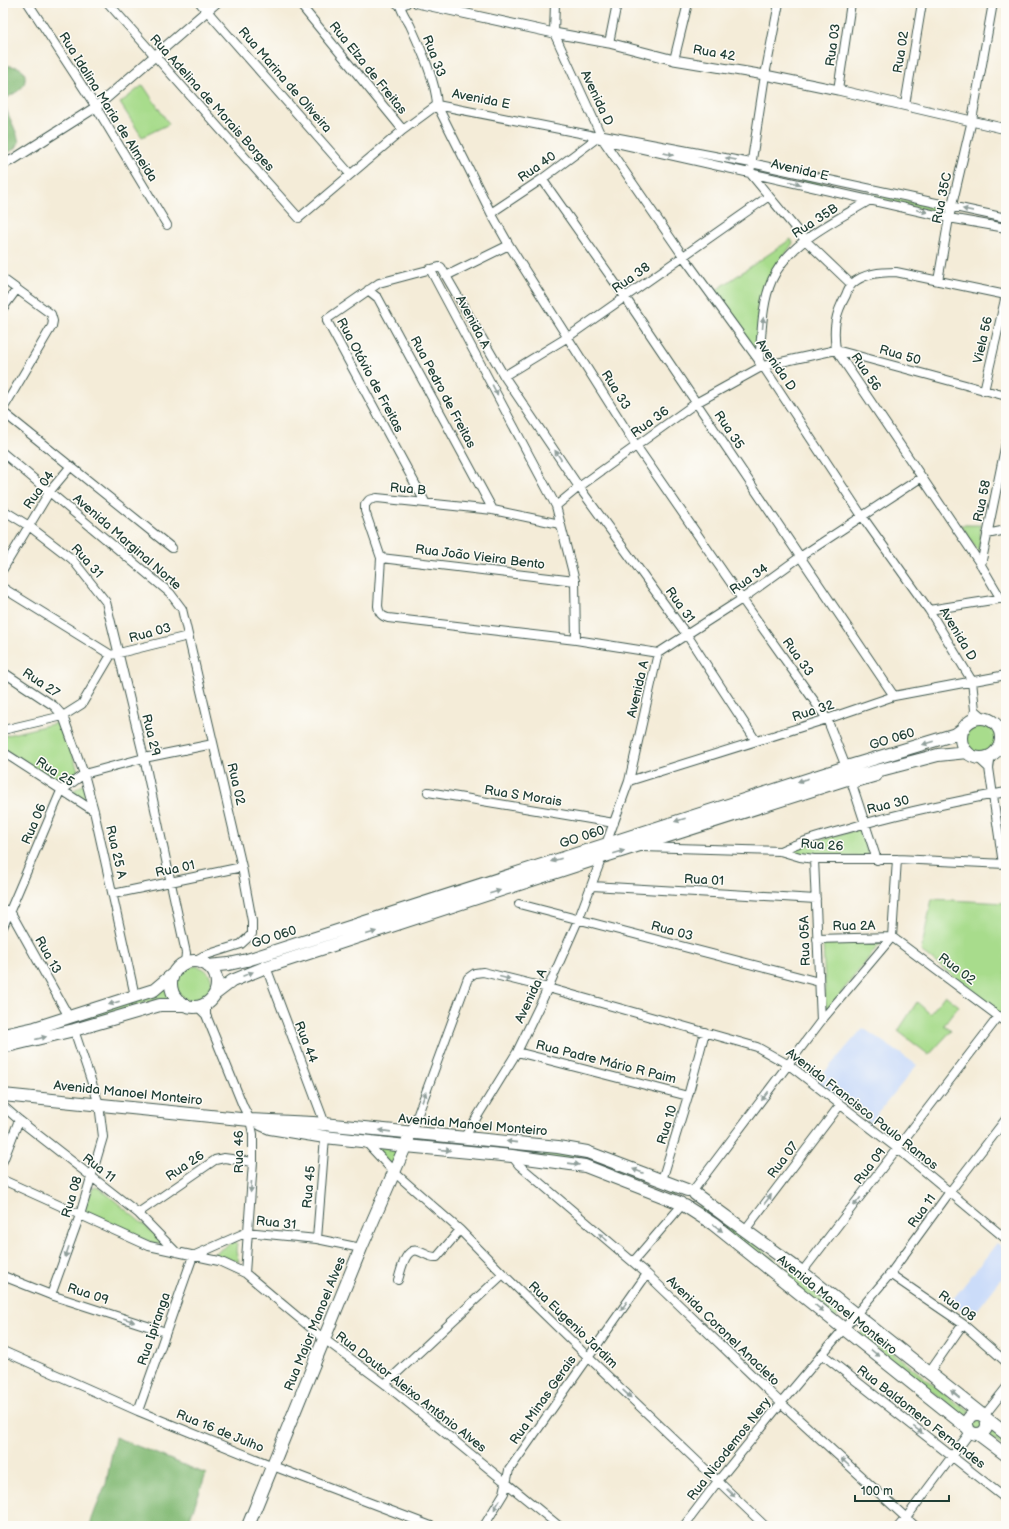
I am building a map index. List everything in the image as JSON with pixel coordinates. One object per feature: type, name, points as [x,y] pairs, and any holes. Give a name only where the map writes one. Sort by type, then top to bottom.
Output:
[{"type":"main road","points":[[977,715],[1001,723],[1003,744],[991,755],[982,758],[972,755],[964,747],[961,741],[961,734],[964,728],[977,715]]},
{"type":"main road","name":"GO 060","points":[[215,994],[232,981],[266,968],[850,776],[956,734],[964,728]]},
{"type":"main road","name":"GO 060","points":[[196,961],[229,964],[247,960],[606,844],[850,776],[938,755],[972,755]]},
{"type":"main road","points":[[3,1035],[69,1017],[154,990],[177,969],[196,961],[215,974],[217,981],[215,994],[212,1000],[203,1009],[185,1005],[160,1005],[74,1030],[3,1047]]},
{"type":"main road","points":[[173,974],[171,982],[174,996],[179,1002],[185,1005]]},
{"type":"main road","name":"Avenida Manoel Monteiro","points":[[3,1095],[250,1120],[270,1128],[317,1127],[411,1133],[558,1147],[588,1152],[691,1192],[802,1272],[929,1373]]},
{"type":"main road","name":"Avenida Manoel Monteiro","points":[[317,1127],[325,1137],[512,1156],[585,1166],[683,1205],[713,1224],[972,1431],[1006,1455]]},
{"type":"main road","name":"Rua Major Manoel Alves","points":[[248,1526],[361,1248],[411,1133]]},
{"type":"main road","points":[[683,1205],[692,1206],[694,1203],[696,1197],[691,1192]]},
{"type":"main road","points":[[929,1373],[1006,1434]]},
{"type":"main road","points":[[973,1415],[984,1417],[987,1427],[985,1430],[972,1431],[967,1424],[970,1417],[973,1415]]},
{"type":"street","name":"Rua Idalina Maria de Almeida","points":[[28,3],[96,107],[167,225]]},
{"type":"street","name":"Rua Adelina de Morais Borges","points":[[108,3],[299,218],[350,174]]},
{"type":"street","name":"Rua Marina de Oliveira","points":[[200,3],[208,10],[350,174]]},
{"type":"street","points":[[3,164],[14,159],[96,107],[216,3]]},
{"type":"street","name":"Rua Elza de Freitas","points":[[299,3],[403,130]]},
{"type":"street","name":"Rua 42","points":[[417,3],[554,33],[609,43],[674,60],[765,75],[838,90],[1006,129]]},
{"type":"street","points":[[554,33],[555,3]]},
{"type":"street","points":[[609,43],[617,3]]},
{"type":"street","points":[[674,60],[688,3]]},
{"type":"street","points":[[779,3],[765,75],[750,173],[805,240],[851,284],[864,277],[880,272],[896,272],[1006,295]]},
{"type":"street","name":"Rua 03","points":[[838,90],[851,3]]},
{"type":"street","name":"Rua 02","points":[[905,105],[922,3]]},
{"type":"street","name":"Rua 35C","points":[[938,281],[949,218],[972,120],[994,3]]},
{"type":"street","name":"Rua 33","points":[[401,4],[402,13],[409,24],[427,68],[436,94],[437,105],[490,213],[637,446],[742,599],[828,719],[850,776]]},
{"type":"street","name":"Avenida D","points":[[554,33],[597,136],[761,364],[862,516],[929,610],[972,681],[977,715]]},
{"type":"street","points":[[350,174],[403,130],[437,105]]},
{"type":"street","name":"Avenida E","points":[[437,105],[652,147],[751,163],[1006,218]]},
{"type":"street","name":"Rua 40","points":[[490,213],[542,179],[597,136]]},
{"type":"street","name":"Avenida E","points":[[652,147],[750,173],[949,218],[1006,228]]},
{"type":"street","name":"Rua 35","points":[[542,179],[625,297],[894,696]]},
{"type":"street","name":"Rua 38","points":[[504,376],[568,337],[769,196]]},
{"type":"street","name":"Rua 35B","points":[[761,364],[764,314],[772,279],[790,253],[805,240],[870,200]]},
{"type":"street","points":[[430,269],[441,267],[446,276],[509,245]]},
{"type":"street","name":"Avenida A","points":[[430,269],[556,506],[575,580],[576,640]]},
{"type":"street","name":"Rua Otávio de Freitas","points":[[425,502],[327,322],[328,316],[381,282],[430,269]]},
{"type":"street","name":"Avenida A","points":[[446,276],[504,376],[579,487]]},
{"type":"street","points":[[3,279],[51,314],[53,321],[52,326],[3,408]]},
{"type":"street","points":[[378,298],[381,282]]},
{"type":"street","name":"Rua 56","points":[[851,284],[838,309],[834,323],[836,350],[1004,598]]},
{"type":"street","points":[[3,308],[17,289]]},
{"type":"street","name":"Rua Pedro de Freitas","points":[[368,290],[378,298],[493,510]]},
{"type":"street","name":"Viela 56","points":[[984,391],[1006,295]]},
{"type":"street","name":"Rua 50","points":[[761,364],[836,350],[1006,396]]},
{"type":"street","points":[[484,370],[497,364]]},
{"type":"street","name":"Rua 36","points":[[556,506],[579,487],[696,403],[761,364]]},
{"type":"street","points":[[3,412],[172,548]]},
{"type":"street","name":"Rua 58","points":[[981,565],[1006,443]]},
{"type":"street","name":"Avenida Marginal Norte","points":[[3,453],[170,593],[182,609],[213,744]]},
{"type":"street","name":"Rua 04","points":[[3,569],[50,492],[71,466]]},
{"type":"street","name":"Rua 34","points":[[658,653],[742,599],[800,557],[922,477]]},
{"type":"street","name":"Rua 31","points":[[579,487],[687,634],[756,741]]},
{"type":"street","name":"Rua B","points":[[560,524],[493,510],[425,502],[377,498],[369,500],[365,505],[365,511],[381,558],[378,612],[382,616],[388,618],[576,640]]},
{"type":"street","name":"Rua 31","points":[[3,510],[28,526],[72,559],[106,602],[115,654]]},
{"type":"street","points":[[987,534],[1006,530]]},
{"type":"street","name":"Rua João Vieira Bento","points":[[381,558],[575,580]]},
{"type":"street","points":[[3,588],[115,654],[82,704],[63,716],[3,730]]},
{"type":"street","points":[[929,610],[1004,598]]},
{"type":"street","name":"Rua 03","points":[[115,654],[188,636]]},
{"type":"street","points":[[576,640],[658,653]]},
{"type":"street","name":"Avenida A","points":[[606,844],[629,781],[658,653]]},
{"type":"street","name":"Rua 29","points":[[115,654],[144,758],[171,882],[196,961]]},
{"type":"street","name":"Rua 27","points":[[3,672],[54,706],[63,716]]},
{"type":"street","name":"Rua 32","points":[[629,781],[828,719],[894,696],[1006,675]]},
{"type":"street","name":"Rua 25 A","points":[[63,716],[84,774],[94,811],[135,996]]},
{"type":"street","points":[[61,791],[84,774],[144,758],[213,744]]},
{"type":"street","name":"Rua 02","points":[[196,961],[241,944],[252,934],[252,920],[242,867],[213,744]]},
{"type":"street","name":"Rua 25","points":[[3,752],[94,811]]},
{"type":"street","points":[[972,755],[989,768]]},
{"type":"street","points":[[991,755],[989,768],[1004,864]]},
{"type":"street","points":[[850,776],[877,860]]},
{"type":"street","name":"Rua 06","points":[[3,927],[6,910],[61,791]]},
{"type":"street","name":"Rua S Morais","points":[[428,792],[614,823]]},
{"type":"street","name":"Rua 30","points":[[780,852],[797,843],[866,823],[920,809],[1006,792]]},
{"type":"street","name":"Rua 26","points":[[637,846],[780,852],[814,859],[897,859],[1004,864]]},
{"type":"street","name":"Avenida A","points":[[464,1138],[517,1052],[548,988],[579,918],[602,857]]},
{"type":"street","name":"Rua 05A","points":[[814,859],[820,1021]]},
{"type":"street","points":[[691,1192],[789,1065],[820,1021],[892,937],[897,859]]},
{"type":"street","name":"Rua 01","points":[[113,894],[242,867]]},
{"type":"street","name":"Rua 01","points":[[592,886],[816,899]]},
{"type":"street","name":"Rua 03","points":[[519,904],[530,908],[579,918],[818,982]]},
{"type":"street","name":"Rua 13","points":[[6,910],[69,1017]]},
{"type":"street","name":"Rua 02","points":[[892,937],[1006,1022]]},
{"type":"street","name":"Rua 2A","points":[[817,939],[892,937]]},
{"type":"street","name":"Rua 44","points":[[266,968],[317,1127]]},
{"type":"street","points":[[411,1133],[468,978],[475,972],[483,972],[548,988]]},
{"type":"street","name":"Avenida Francisco Paulo Ramos","points":[[548,988],[757,1047],[789,1065],[898,1149],[1006,1239]]},
{"type":"street","name":"Rua 46","points":[[203,1009],[250,1120],[254,1134],[245,1273]]},
{"type":"street","name":"Rua 09","points":[[802,1272],[999,1016]]},
{"type":"street","points":[[74,1030],[99,1104]]},
{"type":"street","name":"Rua 10","points":[[662,1180],[688,1096],[705,1032]]},
{"type":"street","name":"Rua Padre Mário R Paim","points":[[517,1052],[688,1096]]},
{"type":"street","name":"Rua 08","points":[[51,1295],[80,1215],[103,1137],[99,1104]]},
{"type":"street","name":"Rua 07","points":[[745,1230],[840,1105]]},
{"type":"street","name":"Rua 11","points":[[3,1106],[138,1214],[176,1252]]},
{"type":"street","points":[[3,1161],[19,1120]]},
{"type":"street","name":"Rua 11","points":[[856,1315],[890,1274],[949,1193],[1005,1122]]},
{"type":"street","name":"Rua 45","points":[[317,1239],[325,1137]]},
{"type":"street","name":"Rua Eugenio Jardim","points":[[364,1141],[394,1172],[460,1230],[588,1357],[764,1526]]},
{"type":"street","name":"Avenida Coronel Anacleto","points":[[512,1156],[519,1165],[647,1274],[781,1403],[914,1526]]},
{"type":"street","name":"Rua 26","points":[[138,1214],[215,1160],[224,1158],[253,1162]]},
{"type":"street","name":"Rua Doutor Aleixo Antônio Alves","points":[[3,1180],[149,1246],[219,1261],[245,1273],[324,1339],[385,1384],[559,1526]]},
{"type":"street","points":[[633,1262],[683,1205]]},
{"type":"street","points":[[398,1280],[406,1256],[410,1252],[417,1250],[432,1257],[437,1257],[460,1230]]},
{"type":"street","name":"Rua 31","points":[[193,1256],[247,1232],[317,1239],[361,1248]]},
{"type":"street","name":"Rua Ipiranga","points":[[138,1411],[193,1256]]},
{"type":"street","points":[[385,1384],[503,1274]]},
{"type":"street","name":"Rua Minas Gerais","points":[[484,1526],[504,1493],[505,1482],[509,1470],[647,1274]]},
{"type":"street","name":"Rua 08","points":[[890,1274],[963,1324],[1006,1362]]},
{"type":"street","name":"Rua 09","points":[[3,1276],[51,1295],[166,1332]]},
{"type":"street","name":"Rua Nicodemos Nery","points":[[684,1526],[781,1403],[856,1315]]},
{"type":"street","points":[[929,1373],[963,1324]]},
{"type":"street","name":"Rua 16 de Julho","points":[[3,1351],[138,1411],[273,1466],[431,1526]]},
{"type":"street","name":"Rua Baldomero Fernandes","points":[[822,1354],[1006,1499]]},
{"type":"street","points":[[984,1417],[1006,1388]]},
{"type":"street","points":[[899,1526],[972,1431]]},
{"type":"shaded area","points":[[863,1028],[917,1065],[870,1123],[816,1082]]},
{"type":"shaded area","points":[[997,1243],[1006,1250],[1006,1273],[971,1318],[950,1303]]},
{"type":"green space","points":[[3,65],[18,67],[24,71],[25,82],[17,92],[4,100],[19,142],[16,148],[3,156]]},
{"type":"green space","points":[[143,85],[169,124],[142,137],[120,103]]},
{"type":"green space","points":[[759,170],[942,208],[944,210],[944,214],[759,172]]},
{"type":"green space","points":[[956,212],[1006,222],[1006,225],[957,215]]},
{"type":"green space","points":[[791,239],[793,243],[770,277],[759,350],[754,351],[715,291]]},
{"type":"green space","points":[[961,525],[981,525],[979,553]]},
{"type":"green space","points":[[985,721],[994,726],[998,731],[998,745],[994,750],[989,754],[979,755],[975,754],[966,745],[965,735],[966,731],[975,722]]},
{"type":"green space","points":[[61,722],[79,773],[61,785],[3,749],[3,736]]},
{"type":"green space","points":[[84,784],[90,806],[71,792]]},
{"type":"green space","points":[[860,829],[869,857],[811,856],[787,851],[814,841]]},
{"type":"green space","points":[[932,899],[1006,903],[1006,1018],[921,951]]},
{"type":"green space","points":[[882,941],[826,1012],[823,942]]},
{"type":"green space","points":[[194,966],[207,971],[212,984],[207,997],[194,1002],[181,997],[176,984],[181,971]]},
{"type":"green space","points":[[170,984],[172,996],[178,1003],[159,1000],[140,1004],[84,1022],[3,1043],[3,1039]]},
{"type":"green space","points":[[945,995],[959,1006],[944,1025],[951,1031],[929,1055],[898,1031],[917,1002],[930,1014]]},
{"type":"green space","points":[[323,1128],[399,1136],[397,1139],[322,1134],[321,1130]]},
{"type":"green space","points":[[426,1138],[569,1152],[674,1191],[672,1197],[659,1187],[596,1164],[421,1143]]},
{"type":"green space","points":[[369,1144],[397,1150],[393,1168]]},
{"type":"green space","points":[[96,1187],[102,1190],[162,1240],[161,1243],[156,1244],[82,1216],[82,1211],[93,1188]]},
{"type":"green space","points":[[702,1202],[817,1293],[843,1310],[834,1319],[696,1210]]},
{"type":"green space","points":[[234,1241],[237,1243],[236,1251],[239,1262],[213,1254]]},
{"type":"green space","points":[[864,1327],[960,1406],[971,1411],[965,1415],[963,1420],[953,1408],[859,1334],[863,1331]]},
{"type":"green space","points":[[975,1418],[979,1418],[983,1424],[979,1430],[975,1430],[971,1426],[971,1422]]},
{"type":"green space","points":[[992,1428],[1006,1443],[1006,1449],[987,1436]]},
{"type":"green space","points":[[115,1437],[206,1474],[187,1526],[90,1526],[106,1484]]}]
